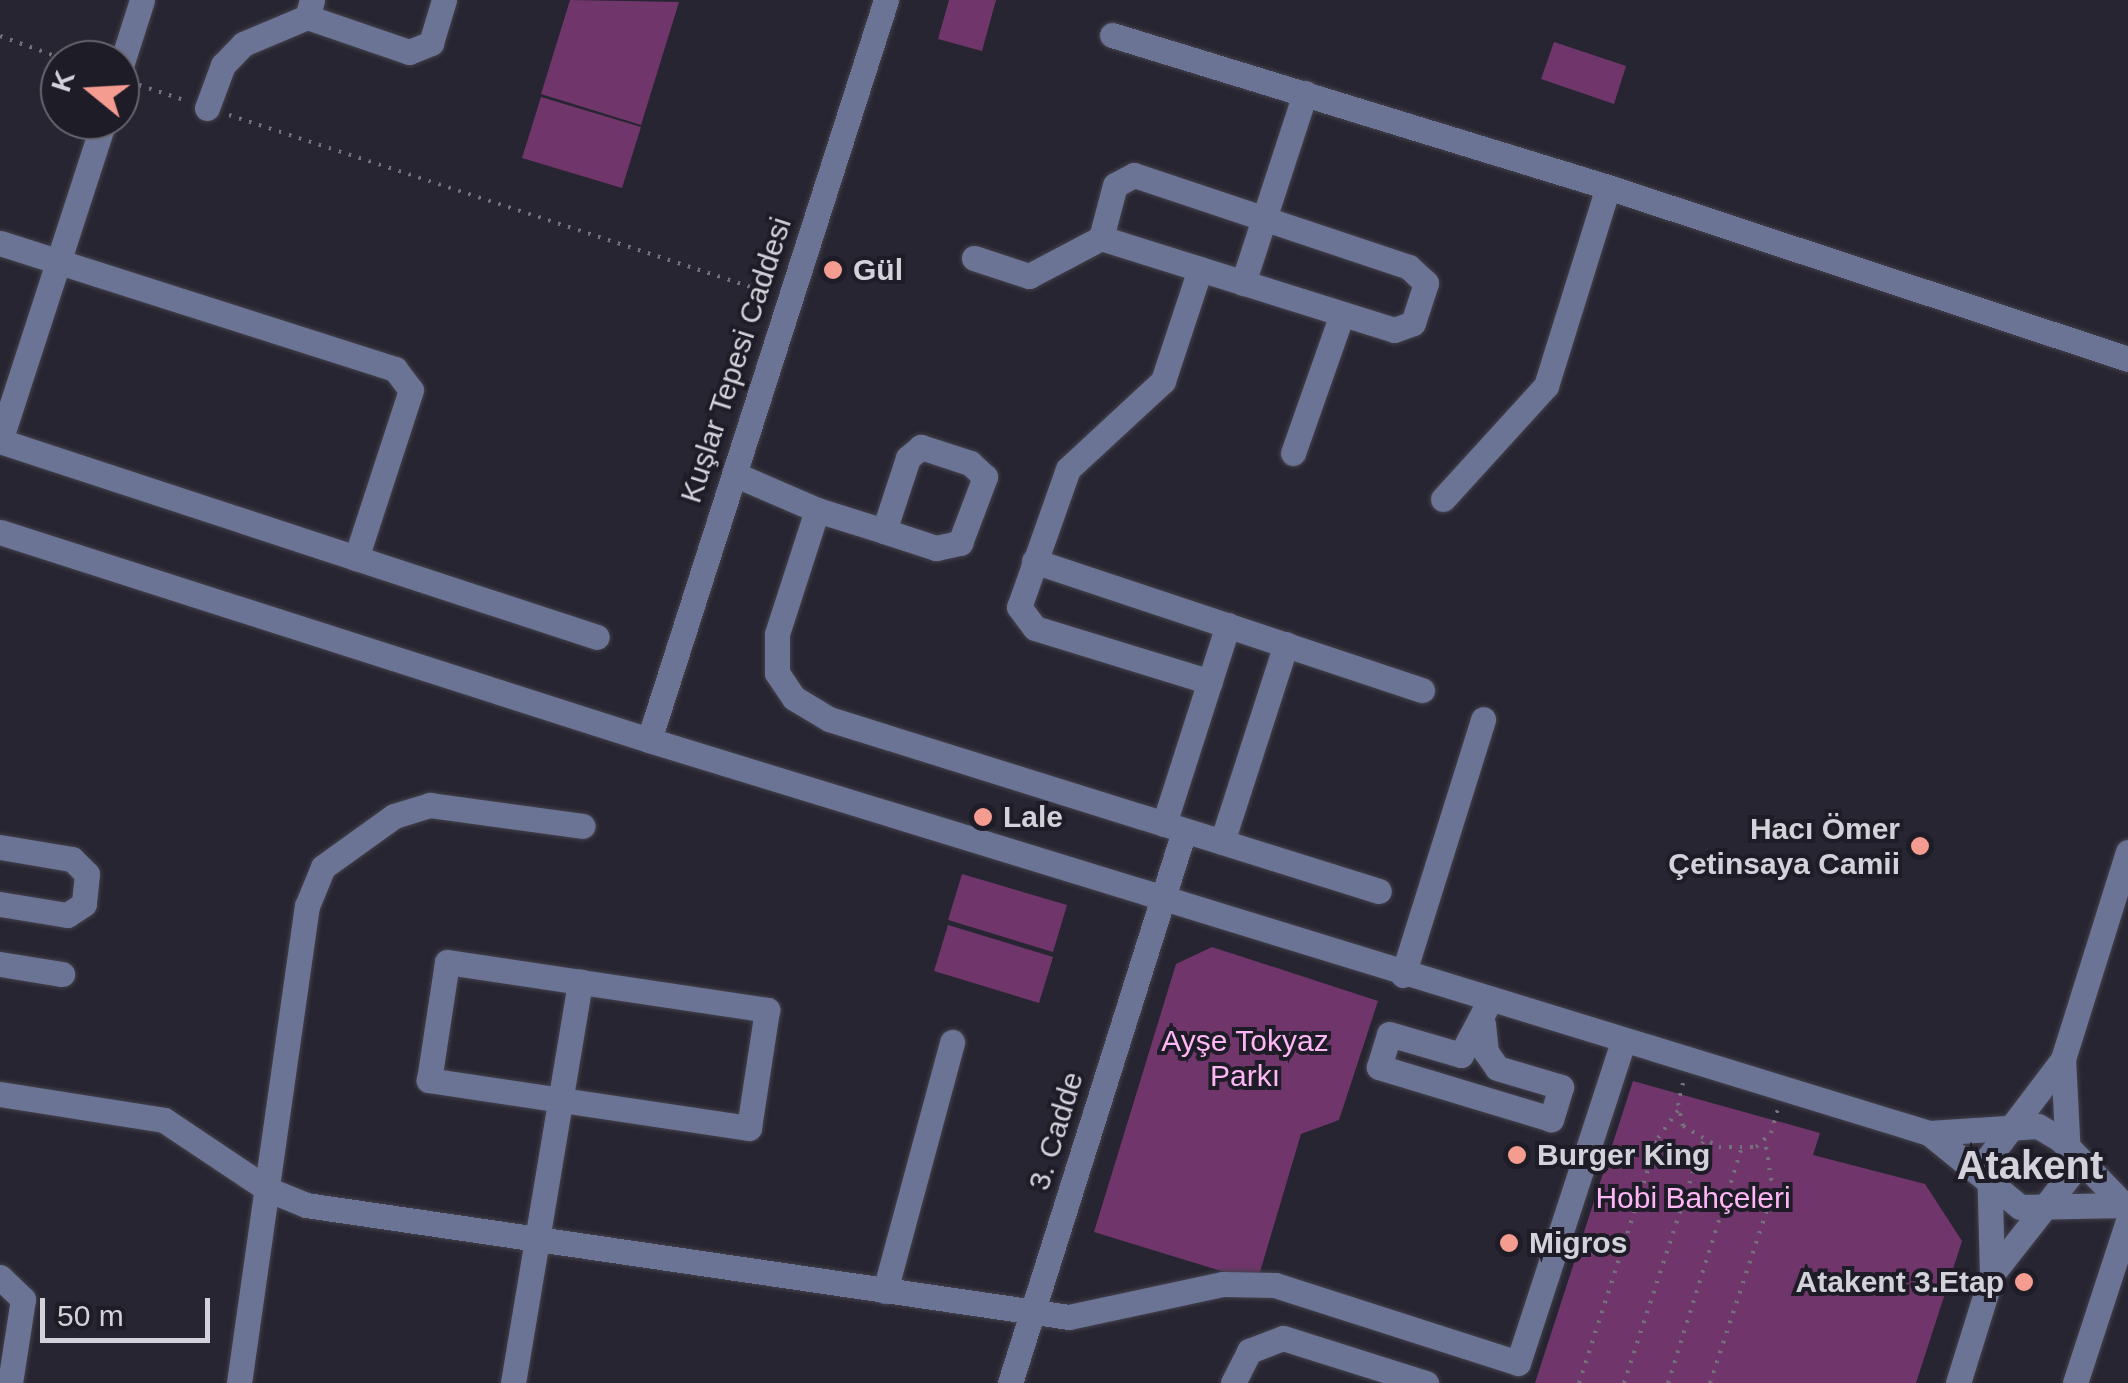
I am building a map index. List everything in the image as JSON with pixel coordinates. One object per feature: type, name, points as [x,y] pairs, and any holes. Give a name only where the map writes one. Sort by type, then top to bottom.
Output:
[{"type":"street","points":[[135,40],[142,0]]},
{"type":"street","points":[[207,108],[222,65],[243,44],[309,8],[408,52],[431,43],[444,0]]},
{"type":"street","name":"Kuşlar Tepesi Caddesi","points":[[649,740],[886,0]]},
{"type":"street","points":[[1112,35],[1608,188],[2128,359]]},
{"type":"street","points":[[1243,283],[1305,93]]},
{"type":"street","points":[[97,140],[58,261],[10,373],[0,441],[596,637]]},
{"type":"street","points":[[974,258],[1030,276],[1101,238],[1394,330],[1413,324],[1426,283],[1408,267],[1134,175],[1115,185],[1101,238]]},
{"type":"street","points":[[1443,500],[1546,386],[1608,188]]},
{"type":"street","points":[[0,243],[395,369],[410,390],[356,558]]},
{"type":"street","points":[[1200,269],[1163,381],[1068,468],[1019,607],[1035,628],[1210,682]]},
{"type":"street","points":[[1293,453],[1342,314]]},
{"type":"street","points":[[734,474],[817,510],[936,548],[960,543],[985,477],[970,463],[921,447],[908,458],[884,531]]},
{"type":"street","points":[[817,510],[777,634],[777,673],[794,698],[829,719],[1379,891]]},
{"type":"street","points":[[0,532],[1403,975],[1486,1013],[1623,1042],[1928,1134],[1990,1181],[2008,1202],[2126,1210]]},
{"type":"street","points":[[1034,560],[1422,690]]},
{"type":"street","name":"3. Cadde","points":[[1010,1383],[1164,898],[1174,827],[1228,625]]},
{"type":"street","points":[[1222,842],[1286,644]]},
{"type":"street","points":[[1403,975],[1483,719]]},
{"type":"street","points":[[239,1383],[307,906],[323,866],[394,816],[430,805],[583,826]]},
{"type":"street","points":[[0,847],[72,859],[87,874],[84,904],[67,915],[0,904]]},
{"type":"street","points":[[1958,1383],[1992,1274],[1989,1157],[2062,1059],[2128,852]]},
{"type":"street","points":[[447,962],[767,1010],[749,1128],[558,1100],[429,1080],[447,962]]},
{"type":"street","points":[[0,964],[62,974]]},
{"type":"street","points":[[513,1383],[533,1239],[580,982]]},
{"type":"street","points":[[1486,1013],[1486,1052],[1496,1068],[1561,1087],[1552,1119],[1378,1068],[1389,1034],[1461,1055],[1486,1013]]},
{"type":"street","points":[[886,1291],[952,1042]]},
{"type":"street","points":[[0,1094],[164,1120],[267,1189],[306,1205],[1069,1317],[1223,1284],[1257,1284],[1518,1363],[1623,1042]]},
{"type":"street","points":[[1992,1274],[2047,1204],[2065,1188],[2068,1152],[2062,1059]]},
{"type":"street","points":[[1928,1134],[2051,1131],[2126,1210]]},
{"type":"street","points":[[2074,1383],[2126,1210]]},
{"type":"street","points":[[0,1277],[22,1300],[10,1383]]},
{"type":"street","points":[[1233,1383],[1249,1351],[1283,1338],[1426,1383]]},
{"type":"path","points":[[0,36],[40,51]]},
{"type":"path","points":[[140,81],[207,108],[790,300]]},
{"type":"path","points":[[1579,1383],[1658,1138],[1678,1110],[1690,1062]]},
{"type":"path","points":[[1710,1383],[1772,1191],[1765,1140],[1783,1090]]},
{"type":"path","points":[[1678,1110],[1683,1126],[1703,1142],[1740,1150],[1765,1140]]},
{"type":"path","points":[[1624,1383],[1703,1142]]},
{"type":"path","points":[[1668,1383],[1740,1150]]},
{"type":"green space","points":[[570,0],[679,2],[641,125],[541,94]]},
{"type":"green space","points":[[949,0],[996,0],[982,51],[938,39]]},
{"type":"green space","points":[[1554,42],[1626,66],[1614,104],[1541,79]]},
{"type":"green space","points":[[541,97],[641,127],[622,188],[522,158]]},
{"type":"green space","points":[[962,874],[1067,905],[1053,952],[948,920]]},
{"type":"green space","points":[[948,925],[1053,957],[1039,1003],[934,971]]},
{"type":"green space","name":"Ayşe Tokyaz Parkı","points":[[1212,947],[1378,1001],[1339,1120],[1301,1134],[1257,1282],[1094,1232],[1176,964]]},
{"type":"green space","name":"Hobi Bahçeleri","points":[[1633,1081],[1820,1133],[1813,1155],[1925,1184],[1962,1241],[1916,1383],[1535,1383]]},
{"type":"place","name":"Gül","points":[[833,270]]},
{"type":"place","name":"Lale","points":[[983,817]]},
{"type":"place","name":"Hacı Ömer Çetinsaya Camii","points":[[1920,846]]},
{"type":"place","name":"Burger King","points":[[1517,1155]]},
{"type":"place","name":"Migros","points":[[1509,1243]]},
{"type":"place","name":"Atakent 3.Etap","points":[[2024,1282]]},
{"type":"district","name":"Atakent","points":[[2030,1165]]}]
